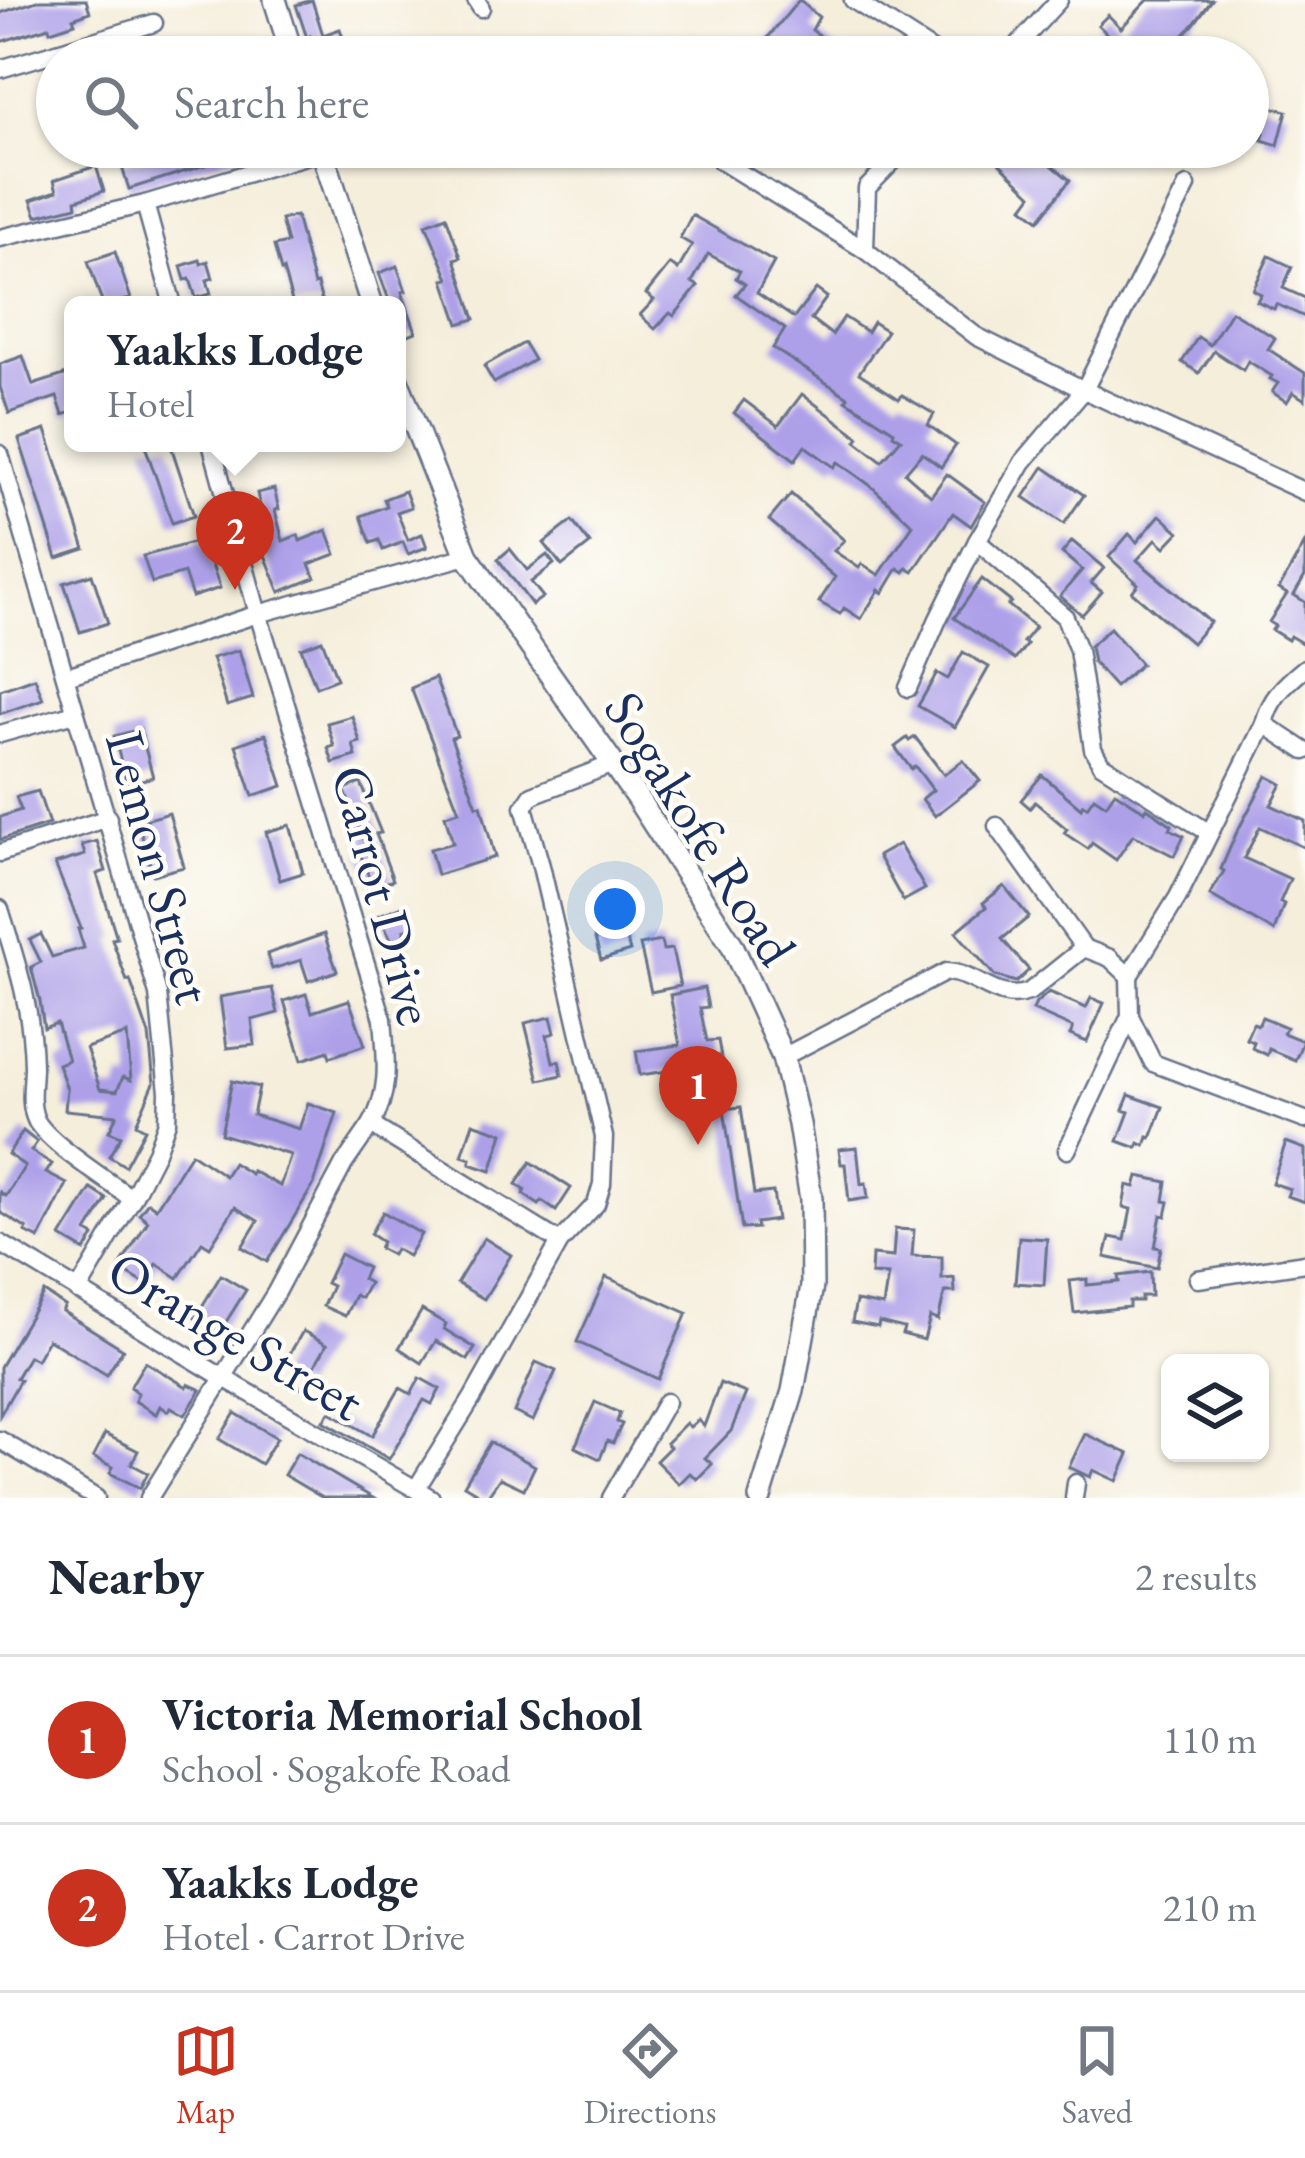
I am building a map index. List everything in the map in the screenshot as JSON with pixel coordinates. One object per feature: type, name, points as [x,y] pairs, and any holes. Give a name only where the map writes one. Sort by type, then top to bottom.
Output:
[{"type":"main road","points":[[275,0],[286,36]]},
{"type":"main road","points":[[327,168],[369,296]]},
{"type":"main road","name":"Sogakofe Road","points":[[406,403],[467,556],[732,945],[783,1057],[812,1199],[812,1286],[793,1391],[760,1498]]},
{"type":"street","points":[[853,0],[909,36]]},
{"type":"street","points":[[1026,36],[1059,0]]},
{"type":"street","points":[[110,36],[154,23]]},
{"type":"street","points":[[0,69],[36,58]]},
{"type":"street","points":[[0,238],[145,203],[259,168]]},
{"type":"street","points":[[732,168],[865,250],[976,336],[1305,492]]},
{"type":"street","points":[[865,250],[867,188],[887,168]]},
{"type":"street","points":[[908,688],[977,542],[1022,462],[1084,390],[1187,186]]},
{"type":"street","points":[[145,203],[171,296]]},
{"type":"street","name":"Carrot Drive","points":[[149,1498],[276,1292],[344,1164],[383,1104],[387,1076],[383,1019],[258,614],[213,452]]},
{"type":"street","name":"Lemon Street","points":[[0,454],[158,994],[168,1092],[166,1122],[156,1152],[78,1291]]},
{"type":"street","points":[[977,542],[1065,617],[1078,650],[1093,749],[1101,764],[1208,832]]},
{"type":"street","points":[[67,676],[258,614],[467,556]]},
{"type":"street","points":[[1305,668],[1268,706],[1264,724],[1178,897],[1129,976],[1130,1016],[1153,1063],[1305,1120]]},
{"type":"street","points":[[0,734],[75,713]]},
{"type":"street","points":[[1264,724],[1305,751]]},
{"type":"street","points":[[423,1494],[560,1242],[596,1204],[602,1184],[604,1137],[524,806],[532,795],[613,764]]},
{"type":"street","points":[[0,853],[108,818]]},
{"type":"street","points":[[997,826],[1084,948],[1110,958],[1129,976]]},
{"type":"street","points":[[0,909],[27,999],[32,1110],[39,1125],[132,1199]]},
{"type":"street","points":[[783,1057],[946,973],[961,973],[1005,995],[1018,996],[1084,948]]},
{"type":"street","points":[[1066,1150],[1130,1016]]},
{"type":"street","points":[[371,1125],[560,1242]]},
{"type":"street","name":"Orange Street","points":[[0,1243],[423,1494]]},
{"type":"street","points":[[1198,1279],[1305,1263]]},
{"type":"street","points":[[611,1498],[666,1402]]},
{"type":"street","points":[[0,1440],[96,1498]]},
{"type":"building","points":[[40,0],[86,0],[90,12],[73,18],[75,23],[0,42],[0,13]]},
{"type":"building","points":[[312,0],[323,35],[340,29],[342,36],[306,36],[296,5]]},
{"type":"building","points":[[799,0],[819,17],[812,30],[820,36],[769,36]]},
{"type":"building","points":[[1148,0],[1212,0],[1182,36],[1109,36],[1098,25],[1108,15],[1121,28]]},
{"type":"building","points":[[1269,106],[1287,111],[1278,145],[1269,142]]},
{"type":"building","points":[[97,168],[104,191],[76,200],[77,206],[37,216],[31,200],[57,191],[54,180]]},
{"type":"building","points":[[122,168],[196,168],[129,189]]},
{"type":"building","points":[[1004,168],[1055,168],[1070,180],[1039,220],[1023,207],[1032,195]]},
{"type":"building","points":[[692,215],[774,262],[757,293],[794,318],[816,289],[827,297],[811,319],[832,335],[844,317],[867,332],[873,322],[887,331],[859,373],[899,399],[902,395],[934,414],[928,425],[956,445],[941,467],[922,453],[905,473],[931,496],[947,474],[985,502],[971,526],[953,513],[913,572],[898,568],[861,619],[844,608],[840,614],[819,602],[835,577],[769,520],[791,494],[844,540],[834,551],[879,575],[913,525],[838,462],[834,467],[805,446],[795,460],[734,413],[744,400],[778,426],[802,394],[859,437],[856,441],[882,461],[901,439],[773,348],[785,329],[736,295],[745,284],[736,278],[740,271],[708,254],[692,282],[698,286],[674,316],[670,313],[655,329],[640,315],[654,300],[646,294],[670,264],[678,270],[692,245],[680,238]]},
{"type":"building","points":[[296,216],[320,296],[290,296],[274,246],[287,243],[281,220]]},
{"type":"building","points":[[446,216],[475,319],[459,324],[444,280],[449,279],[426,224]]},
{"type":"building","points":[[115,252],[130,296],[100,296],[88,261]]},
{"type":"building","points":[[1269,256],[1292,267],[1283,288],[1305,298],[1305,317],[1257,301],[1261,294],[1253,290]]},
{"type":"building","points":[[208,261],[211,294],[195,296],[181,266]]},
{"type":"building","points":[[397,266],[403,296],[388,296],[379,273]]},
{"type":"building","points":[[406,303],[416,332],[406,336]]},
{"type":"building","points":[[1231,311],[1275,338],[1268,349],[1305,373],[1305,400],[1293,392],[1287,402],[1272,392],[1278,383],[1248,361],[1243,370],[1214,351],[1199,373],[1182,362],[1198,337],[1210,345]]},
{"type":"building","points":[[524,343],[534,360],[494,383],[484,366]]},
{"type":"building","points":[[23,356],[33,385],[64,375],[64,415],[57,397],[9,413],[0,387],[0,364]]},
{"type":"building","points":[[46,430],[85,549],[57,558],[19,439]]},
{"type":"building","points":[[147,452],[173,452],[194,516],[172,523]]},
{"type":"building","points":[[1044,467],[1084,495],[1064,524],[1024,497]]},
{"type":"building","points":[[274,489],[283,541],[298,535],[300,541],[327,530],[336,554],[309,564],[315,578],[280,592],[265,555],[257,559],[252,545],[268,539],[257,493]]},
{"type":"building","points":[[405,491],[411,507],[397,512],[408,540],[422,534],[427,547],[408,554],[403,542],[383,550],[379,540],[371,543],[361,516],[387,506],[384,499]]},
{"type":"building","points":[[1160,515],[1179,532],[1165,547],[1156,539],[1137,560],[1210,622],[1192,643],[1132,592],[1138,584],[1109,557],[1129,534],[1137,542]]},
{"type":"building","points":[[572,521],[590,544],[562,566],[544,543]]},
{"type":"building","points":[[203,540],[220,588],[192,597],[184,573],[152,583],[143,556]]},
{"type":"building","points":[[1072,541],[1104,568],[1091,583],[1102,592],[1082,615],[1060,596],[1082,570],[1062,553]]},
{"type":"building","points":[[1305,543],[1305,576],[1294,595],[1305,602],[1305,645],[1272,630],[1275,626],[1269,622],[1287,594],[1279,589]]},
{"type":"building","points":[[510,549],[527,570],[547,555],[554,564],[531,582],[543,597],[532,605],[498,559]]},
{"type":"building","points":[[92,574],[108,623],[80,632],[64,583]]},
{"type":"building","points":[[982,579],[1035,627],[1015,660],[954,618]]},
{"type":"building","points":[[1110,628],[1141,664],[1115,687],[1093,662],[1090,646]]},
{"type":"building","points":[[322,640],[337,679],[316,687],[301,648]]},
{"type":"building","points":[[239,650],[253,698],[227,706],[212,658]]},
{"type":"building","points":[[963,652],[989,667],[955,727],[918,706],[937,673],[948,679]]},
{"type":"building","points":[[35,678],[43,699],[0,714],[0,690]]},
{"type":"building","points":[[435,678],[457,736],[451,738],[477,806],[481,805],[495,857],[437,875],[430,849],[453,843],[445,815],[459,811],[411,688]]},
{"type":"building","points":[[352,716],[360,742],[353,744],[356,756],[333,763],[327,723]]},
{"type":"building","points":[[140,729],[153,777],[127,784],[114,736]]},
{"type":"building","points":[[266,734],[283,786],[253,796],[236,745]]},
{"type":"building","points":[[915,737],[944,775],[963,760],[980,781],[935,816],[922,799],[933,790],[895,747]]},
{"type":"building","points":[[1042,775],[1081,808],[1094,797],[1106,805],[1115,792],[1147,808],[1184,836],[1174,856],[1133,835],[1116,860],[1092,843],[1088,849],[1064,833],[1067,829],[1035,802],[1030,808],[1021,800]]},
{"type":"building","points":[[1267,776],[1282,784],[1271,805],[1305,821],[1305,848],[1260,827],[1244,858],[1290,879],[1274,931],[1210,895]]},
{"type":"building","points":[[361,783],[393,880],[373,888],[360,853],[368,850],[344,789]]},
{"type":"building","points":[[38,791],[49,824],[0,840],[0,817],[21,810],[16,797]]},
{"type":"building","points":[[169,813],[184,867],[153,875],[138,822]]},
{"type":"building","points":[[290,825],[303,873],[280,880],[266,832]]},
{"type":"building","points":[[97,841],[106,871],[97,874],[117,938],[112,939],[149,1035],[154,1083],[136,1124],[145,1129],[125,1166],[109,1156],[121,1136],[109,1131],[117,1115],[65,1110],[67,1089],[58,1064],[68,1060],[57,1023],[44,1028],[31,967],[41,962],[30,940],[41,934],[52,957],[84,948],[81,928],[55,864],[85,855],[82,845]],"holes":[[[127,1034],[131,1080],[123,1077],[117,1091],[100,1089],[86,1048]]]},
{"type":"building","points":[[899,844],[925,889],[903,901],[878,856]]},
{"type":"building","points":[[1004,886],[1029,917],[1002,939],[1029,970],[1016,982],[995,976],[956,932]]},
{"type":"building","points":[[403,906],[412,927],[404,930],[409,944],[396,949],[379,915]]},
{"type":"building","points":[[618,913],[630,951],[601,960],[590,921]]},
{"type":"building","points":[[324,934],[337,971],[308,981],[301,960],[272,969],[267,954]]},
{"type":"building","points":[[661,941],[663,950],[672,949],[680,986],[651,992],[640,945]]},
{"type":"building","points":[[272,988],[278,1013],[252,1020],[255,1045],[227,1048],[220,997]]},
{"type":"building","points":[[704,988],[708,1007],[700,1008],[707,1041],[718,1040],[722,1063],[640,1075],[636,1051],[680,1045],[670,995]]},
{"type":"building","points":[[1049,992],[1086,1008],[1091,998],[1104,1003],[1087,1042],[1070,1035],[1073,1028],[1033,1010]]},
{"type":"building","points":[[306,994],[312,1012],[349,1000],[365,1045],[302,1060],[284,1001]]},
{"type":"building","points":[[551,1017],[555,1033],[547,1035],[553,1062],[559,1061],[562,1075],[539,1080],[525,1023]]},
{"type":"building","points":[[1262,1017],[1303,1041],[1295,1060],[1269,1049],[1267,1055],[1252,1048],[1254,1042],[1246,1039],[1253,1023],[1258,1025]]},
{"type":"building","points":[[232,1081],[259,1087],[253,1115],[299,1129],[308,1103],[337,1113],[314,1184],[267,1262],[242,1247],[258,1221],[235,1207],[210,1247],[202,1242],[178,1278],[157,1264],[145,1284],[119,1268],[148,1221],[139,1214],[148,1202],[156,1208],[191,1153],[225,1176],[233,1163],[280,1186],[291,1155],[221,1134]]},
{"type":"building","points":[[1129,1095],[1163,1107],[1151,1138],[1137,1148],[1118,1141],[1129,1112],[1123,1110]]},
{"type":"building","points":[[741,1107],[754,1194],[773,1192],[777,1220],[756,1223],[757,1228],[742,1229],[724,1109]]},
{"type":"building","points":[[473,1123],[503,1133],[491,1171],[462,1156]]},
{"type":"building","points":[[23,1131],[37,1142],[31,1151],[52,1164],[46,1173],[67,1184],[39,1239],[0,1212],[0,1192],[6,1196],[25,1166],[8,1154]]},
{"type":"building","points":[[1286,1142],[1305,1149],[1305,1202],[1287,1196],[1290,1189],[1272,1183]]},
{"type":"building","points":[[857,1147],[861,1184],[866,1183],[868,1198],[849,1201],[839,1149]]},
{"type":"building","points":[[531,1162],[571,1188],[556,1211],[542,1201],[539,1205],[516,1184]]},
{"type":"building","points":[[1138,1176],[1167,1182],[1164,1201],[1169,1202],[1166,1216],[1161,1215],[1155,1247],[1161,1248],[1157,1268],[1105,1257],[1110,1237],[1125,1240],[1131,1209],[1123,1207],[1127,1185],[1135,1187]]},
{"type":"building","points":[[91,1189],[107,1199],[87,1232],[94,1236],[85,1251],[61,1237]]},
{"type":"building","points":[[383,1212],[421,1234],[408,1256],[379,1248],[382,1242],[370,1234]]},
{"type":"building","points":[[895,1229],[914,1230],[912,1256],[942,1257],[942,1279],[954,1278],[955,1292],[945,1292],[938,1320],[930,1317],[924,1340],[902,1334],[904,1328],[852,1322],[856,1301],[883,1306],[888,1275],[871,1274],[872,1255],[893,1257]]},
{"type":"building","points":[[1019,1237],[1047,1239],[1044,1285],[1015,1283]]},
{"type":"building","points":[[484,1238],[511,1255],[484,1299],[457,1283]]},
{"type":"building","points":[[340,1254],[367,1268],[362,1279],[369,1283],[361,1298],[355,1295],[345,1316],[323,1306],[332,1286],[326,1283]]},
{"type":"building","points":[[1150,1272],[1151,1296],[1129,1301],[1129,1307],[1074,1313],[1070,1281],[1087,1279],[1087,1285],[1119,1282],[1118,1276]]},
{"type":"building","points":[[221,1275],[246,1290],[219,1333],[195,1318]]},
{"type":"building","points":[[606,1277],[687,1313],[658,1379],[577,1342]]},
{"type":"building","points":[[44,1292],[65,1306],[62,1311],[123,1349],[107,1375],[48,1339],[36,1360],[29,1356],[0,1415],[0,1367]]},
{"type":"building","points":[[422,1310],[475,1348],[468,1360],[436,1341],[422,1363],[399,1348]]},
{"type":"building","points":[[303,1331],[327,1344],[302,1388],[278,1374]]},
{"type":"building","points":[[145,1362],[201,1390],[185,1415],[160,1406],[156,1414],[135,1401],[138,1393],[130,1387]]},
{"type":"building","points":[[536,1362],[556,1371],[533,1421],[514,1412]]},
{"type":"building","points":[[420,1378],[440,1389],[432,1404],[424,1400],[389,1459],[324,1421],[330,1412],[372,1436],[400,1388],[411,1394]]},
{"type":"building","points":[[720,1383],[746,1393],[731,1431],[705,1458],[712,1464],[697,1479],[690,1473],[679,1484],[656,1461],[686,1423],[690,1427],[698,1420],[704,1426]]},
{"type":"building","points":[[595,1402],[620,1413],[617,1422],[622,1424],[613,1443],[607,1441],[600,1459],[575,1447]]},
{"type":"building","points":[[235,1413],[277,1438],[261,1464],[219,1439]]},
{"type":"building","points":[[105,1434],[138,1451],[131,1464],[148,1473],[140,1488],[110,1473],[113,1467],[93,1457]]},
{"type":"building","points":[[1085,1434],[1129,1454],[1117,1481],[1093,1470],[1090,1477],[1069,1467]]},
{"type":"building","points":[[490,1442],[535,1466],[524,1489],[500,1478],[486,1498],[464,1485]]},
{"type":"building","points":[[297,1453],[373,1498],[323,1498],[284,1475]]},
{"type":"place","name":"Yaakks Lodge","points":[[235,590]]},
{"type":"place","name":"Victoria Memorial School","points":[[698,1145]]}]
